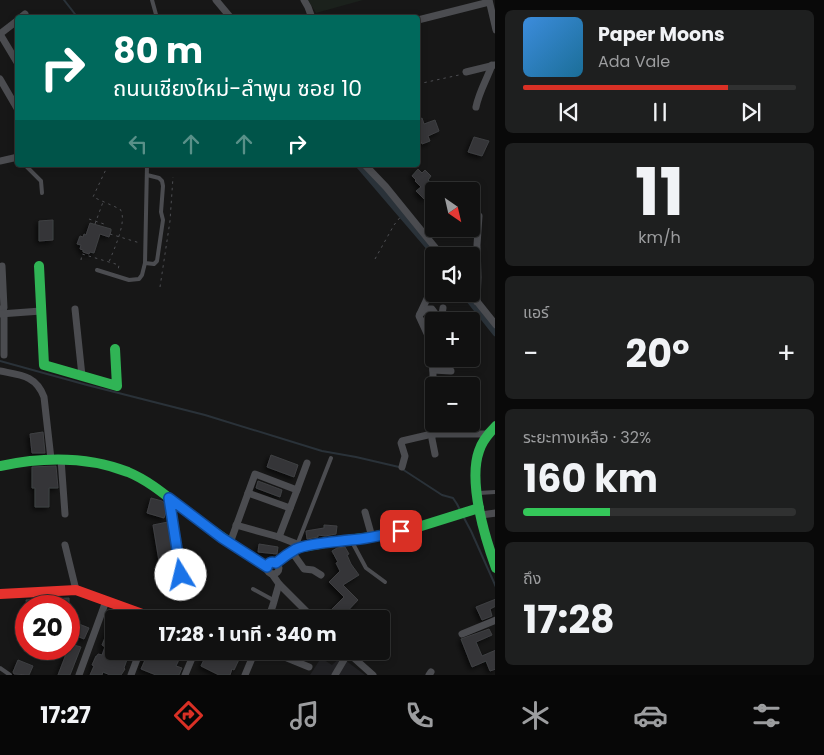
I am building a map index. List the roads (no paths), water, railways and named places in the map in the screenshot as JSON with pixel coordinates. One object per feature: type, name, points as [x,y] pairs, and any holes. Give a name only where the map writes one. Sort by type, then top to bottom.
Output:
[{"type":"street","points":[[216,0],[228,15]]},
{"type":"street","points":[[304,0],[311,15]]},
{"type":"street","points":[[420,19],[489,1],[495,30]]},
{"type":"street","points":[[15,22],[0,34],[15,59]]},
{"type":"street","points":[[466,72],[494,65]]},
{"type":"street","points":[[476,107],[478,95],[494,65]]},
{"type":"street","points":[[0,78],[15,105]]},
{"type":"street","points":[[0,161],[15,158]]},
{"type":"street","points":[[367,167],[386,187],[435,247]]},
{"type":"street","points":[[2,266],[4,308],[1,312],[4,354]]},
{"type":"street","points":[[39,266],[44,365],[117,386],[115,350]]},
{"type":"street","points":[[425,329],[419,316],[426,302]]},
{"type":"street","points":[[477,302],[495,325]]},
{"type":"street","points":[[442,312],[443,308]]},
{"type":"street","points":[[75,309],[82,376]]},
{"type":"street","points":[[420,314],[426,309],[432,309],[434,312]]},
{"type":"street","points":[[1,312],[41,311]]},
{"type":"street","points":[[433,367],[432,439],[435,454]]},
{"type":"street","points":[[433,370],[451,370]]},
{"type":"street","points":[[0,371],[26,376],[38,384],[44,397],[64,514]]},
{"type":"street","points":[[495,426],[481,444],[474,474],[478,511],[491,540],[495,568]]},
{"type":"street","points":[[402,467],[405,456],[401,442],[432,434],[487,434]]},
{"type":"street","points":[[0,466],[14,462],[56,459],[86,461],[117,469],[144,481],[230,543],[272,568],[279,584],[305,610]]},
{"type":"street","points":[[279,538],[307,463]]},
{"type":"street","points":[[230,543],[255,474],[297,490]]},
{"type":"street","points":[[248,492],[290,508]]},
{"type":"street","points":[[272,568],[295,548],[372,537],[415,528],[458,514],[478,511],[495,513]]},
{"type":"street","points":[[365,512],[372,537]]},
{"type":"street","points":[[236,525],[279,538],[295,548],[304,569],[313,570],[321,575]]},
{"type":"street","points":[[65,545],[76,590]]},
{"type":"street","points":[[272,610],[279,584]]},
{"type":"street","points":[[0,594],[76,590],[130,610]]},
{"type":"street","points":[[79,675],[106,601]]},
{"type":"street","points":[[462,634],[495,620]]},
{"type":"street","points":[[130,675],[136,660]]},
{"type":"street","points":[[185,675],[191,660]]},
{"type":"street","points":[[245,675],[251,660]]},
{"type":"street","points":[[292,660],[309,667]]},
{"type":"street","points":[[335,675],[343,660]]},
{"type":"street","points":[[356,660],[373,675]]},
{"type":"lane","points":[[152,0],[156,15]]},
{"type":"lane","points":[[27,167],[41,180],[42,193]]},
{"type":"lane","points":[[97,270],[129,280],[139,279],[142,275],[145,268],[147,167]]},
{"type":"lane","points":[[145,263],[154,264],[157,261],[163,220],[161,212],[162,181],[147,175]]},
{"type":"lane","points":[[295,548],[331,458]]},
{"type":"lane","points":[[477,494],[495,492]]},
{"type":"lane","points":[[169,498],[181,575]]},
{"type":"lane","points":[[351,540],[366,568],[385,582]]},
{"type":"lane","points":[[254,589],[275,601]]},
{"type":"lane","points":[[0,668],[10,675]]},
{"type":"waterway","points":[[64,0],[76,15]]},
{"type":"waterway","points":[[361,167],[429,247]]},
{"type":"waterway","points":[[471,302],[495,332]]},
{"type":"waterway","points":[[0,361],[205,415],[322,451],[399,467],[442,495],[453,498],[460,510]]},
{"type":"waterway","points":[[463,516],[495,585]]}]
